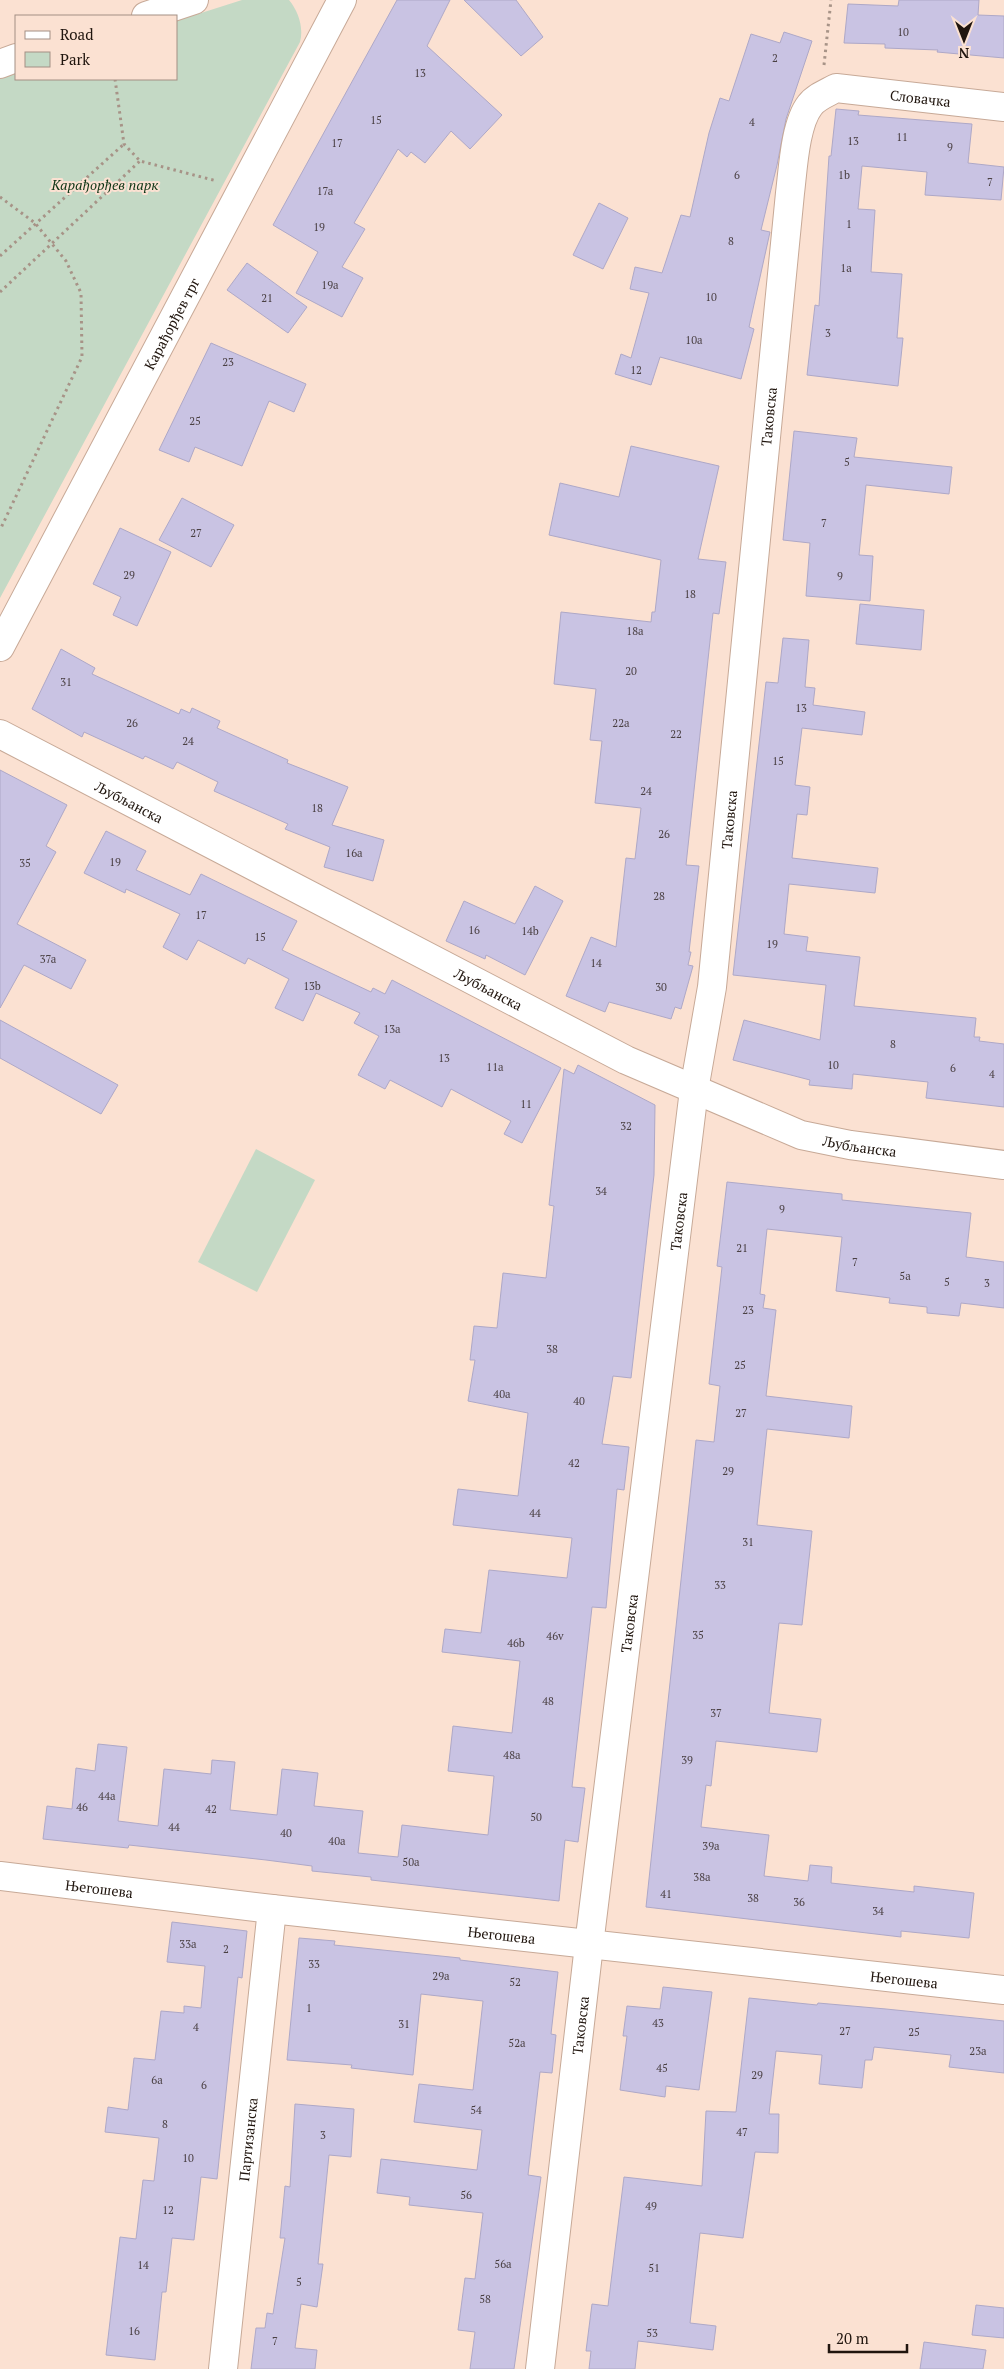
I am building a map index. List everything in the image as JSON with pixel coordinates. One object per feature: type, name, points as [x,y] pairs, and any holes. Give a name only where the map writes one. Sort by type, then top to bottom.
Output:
[{"type":"street","points":[[149,15],[194,0]]},
{"type":"street","name":"Карађорђев трг","points":[[0,647],[245,187],[342,0]]},
{"type":"street","points":[[0,64],[15,58]]},
{"type":"street","name":"Словачка","points":[[831,91],[1004,107]]},
{"type":"street","name":"Таковска","points":[[540,2369],[589,1944],[694,1090],[712,987],[790,193],[801,123],[809,106],[831,91]]},
{"type":"street","name":"Љубљанска","points":[[0,734],[617,1055],[694,1090],[800,1135],[850,1145],[1004,1165]]},
{"type":"street","name":"Његошева","points":[[0,1876],[272,1909],[1004,1990]]},
{"type":"street","name":"Партизанска","points":[[223,2369],[272,1909]]},
{"type":"path","points":[[831,0],[824,67],[831,91]]},
{"type":"path","points":[[115,80],[124,144],[140,161],[245,187]]},
{"type":"path","points":[[0,256],[124,144]]},
{"type":"path","points":[[0,292],[140,161]]},
{"type":"path","points":[[0,197],[35,223],[66,261],[81,293],[82,357],[0,530]]},
{"type":"green space","name":"Карађорђев парк","points":[[242,0],[289,0],[299,20],[301,36],[300,42],[0,598],[0,78],[15,73],[15,80],[178,80],[178,20]]},
{"type":"green space","points":[[256,1149],[315,1180],[257,1292],[198,1262]]},
{"type":"building","points":[[397,0],[450,0],[427,46],[502,115],[470,149],[451,131],[425,163],[411,152],[407,157],[398,149],[354,223],[365,229],[342,267],[363,278],[342,317],[296,293],[318,252],[273,225]]},
{"type":"building","points":[[464,0],[516,0],[543,37],[521,56]]},
{"type":"building","points":[[899,0],[979,0],[978,15],[1004,16],[1004,58],[937,52],[938,50],[885,48],[885,44],[844,43],[848,4],[898,6]]},
{"type":"building","points":[[784,32],[812,41],[786,119],[761,230],[770,232],[749,327],[754,329],[741,379],[660,357],[651,385],[615,374],[621,354],[631,358],[649,293],[630,289],[635,267],[662,273],[681,215],[690,217],[709,133],[720,98],[729,101],[751,34],[780,43]]},
{"type":"building","points":[[836,109],[859,111],[858,115],[972,124],[968,163],[1004,167],[1001,200],[925,195],[927,172],[862,166],[858,209],[875,210],[871,272],[902,274],[897,338],[903,338],[898,386],[807,375],[815,305],[819,306],[829,156],[831,156]]},
{"type":"building","points":[[599,203],[628,218],[603,269],[573,255]]},
{"type":"building","points":[[247,263],[307,307],[288,333],[227,290]]},
{"type":"building","points":[[211,343],[306,384],[294,412],[269,401],[242,466],[195,447],[189,462],[159,450]]},
{"type":"building","points":[[794,431],[857,438],[854,457],[952,467],[949,494],[866,485],[859,555],[873,556],[870,601],[806,596],[810,543],[783,540]]},
{"type":"building","points":[[631,446],[719,466],[698,559],[726,562],[719,614],[713,613],[686,865],[699,866],[689,952],[691,952],[688,965],[693,966],[681,1009],[675,1007],[671,1019],[609,1002],[605,1012],[566,996],[591,937],[616,947],[626,858],[635,859],[641,808],[595,803],[602,741],[590,740],[596,689],[554,684],[561,612],[651,622],[652,612],[655,612],[661,560],[549,535],[560,483],[619,497]]},
{"type":"building","points":[[182,498],[234,525],[211,567],[159,540]]},
{"type":"building","points":[[120,528],[171,552],[137,626],[113,615],[121,597],[93,584]]},
{"type":"building","points":[[860,604],[924,610],[921,650],[856,644]]},
{"type":"building","points":[[783,638],[809,640],[805,687],[815,688],[813,705],[865,712],[862,735],[802,728],[795,785],[810,787],[807,815],[797,814],[792,858],[878,868],[875,893],[789,884],[784,934],[808,937],[806,951],[860,957],[854,1006],[976,1018],[974,1037],[980,1037],[979,1041],[1004,1044],[1004,1107],[926,1098],[928,1082],[853,1074],[852,1089],[809,1085],[810,1080],[733,1060],[744,1020],[820,1040],[826,985],[733,975],[766,682],[778,683]]},
{"type":"building","points":[[61,649],[95,668],[92,674],[179,714],[181,709],[190,713],[192,708],[220,721],[217,728],[288,760],[287,763],[348,787],[332,825],[384,840],[373,881],[324,867],[330,847],[285,829],[288,824],[214,791],[218,782],[177,762],[173,769],[145,756],[143,759],[84,732],[82,737],[32,709]]},
{"type":"building","points":[[0,770],[67,805],[46,846],[56,852],[17,924],[86,960],[71,989],[24,965],[0,1008]]},
{"type":"building","points":[[106,831],[146,851],[136,870],[190,895],[201,874],[297,921],[282,950],[371,992],[373,988],[385,994],[392,980],[561,1068],[522,1143],[504,1134],[511,1121],[451,1089],[442,1107],[390,1080],[385,1089],[358,1075],[379,1036],[354,1023],[360,1013],[316,993],[303,1021],[275,1008],[289,979],[248,958],[245,964],[198,940],[187,960],[163,947],[180,914],[126,889],[125,893],[84,873]]},
{"type":"building","points":[[535,886],[563,901],[525,975],[486,955],[485,959],[446,941],[464,901],[515,924]]},
{"type":"building","points":[[0,1020],[118,1085],[101,1114],[0,1058]]},
{"type":"building","points":[[578,1065],[655,1105],[654,1175],[631,1378],[613,1376],[602,1444],[629,1447],[624,1490],[617,1489],[606,1608],[592,1607],[572,1787],[585,1788],[578,1842],[565,1840],[559,1901],[371,1880],[371,1877],[312,1871],[312,1866],[266,1860],[129,1845],[128,1848],[43,1839],[47,1806],[72,1809],[76,1768],[95,1771],[98,1744],[127,1747],[118,1821],[158,1826],[164,1769],[211,1774],[212,1760],[235,1762],[230,1810],[277,1815],[282,1769],[318,1773],[314,1806],[363,1811],[358,1853],[398,1857],[402,1825],[488,1835],[494,1776],[448,1771],[453,1726],[512,1733],[520,1661],[442,1652],[445,1629],[481,1633],[489,1570],[567,1578],[572,1538],[453,1525],[458,1489],[518,1496],[528,1413],[468,1401],[475,1360],[470,1360],[474,1326],[497,1328],[503,1273],[546,1278],[554,1206],[549,1205],[564,1069],[574,1074]]},
{"type":"building","points":[[727,1182],[842,1194],[842,1200],[971,1213],[966,1257],[1004,1262],[1004,1308],[961,1303],[959,1316],[927,1313],[927,1307],[889,1303],[890,1298],[836,1291],[842,1237],[767,1229],[760,1294],[765,1295],[763,1308],[776,1310],[766,1396],[852,1406],[849,1438],[767,1429],[757,1525],[812,1531],[802,1625],[779,1623],[769,1713],[821,1719],[817,1752],[716,1741],[711,1786],[706,1785],[701,1827],[769,1835],[764,1876],[808,1881],[810,1865],[832,1867],[831,1883],[914,1892],[914,1886],[974,1893],[969,1938],[901,1931],[901,1937],[646,1907],[696,1440],[714,1442],[720,1386],[709,1384],[722,1267],[717,1266]]},
{"type":"building","points":[[172,1922],[247,1931],[242,1978],[238,1977],[217,2179],[201,2177],[194,2240],[172,2238],[166,2292],[162,2292],[155,2360],[106,2355],[120,2237],[136,2239],[143,2180],[154,2181],[159,2138],[105,2132],[108,2107],[128,2110],[134,2058],[155,2060],[161,2011],[184,2013],[184,2006],[201,2008],[205,1966],[167,1962]]},
{"type":"building","points":[[299,1938],[335,1941],[334,1945],[460,1958],[460,1960],[558,1972],[551,2034],[556,2035],[552,2073],[540,2072],[528,2175],[541,2177],[514,2369],[470,2369],[475,2332],[458,2330],[465,2278],[475,2279],[483,2213],[409,2205],[410,2197],[377,2193],[381,2159],[477,2170],[482,2130],[414,2122],[419,2084],[473,2090],[483,2001],[421,1994],[413,2075],[351,2068],[352,2065],[287,2060]]},
{"type":"building","points":[[663,1987],[712,1992],[699,2090],[666,2086],[665,2097],[620,2090],[627,2036],[623,2036],[627,2006],[660,2009]]},
{"type":"building","points":[[749,1998],[1004,2021],[1004,2073],[949,2067],[951,2055],[874,2047],[872,2060],[865,2060],[862,2088],[819,2084],[822,2055],[776,2051],[769,2114],[779,2114],[778,2153],[755,2152],[743,2238],[700,2233],[690,2323],[716,2326],[713,2350],[638,2341],[635,2369],[589,2369],[591,2351],[586,2351],[592,2304],[608,2306],[624,2177],[702,2186],[706,2111],[736,2112]]},
{"type":"building","points":[[295,2104],[354,2109],[351,2157],[329,2155],[318,2264],[323,2264],[317,2307],[301,2304],[295,2348],[317,2350],[315,2369],[251,2369],[256,2328],[265,2328],[267,2313],[273,2314],[285,2238],[280,2238],[285,2186],[290,2187]]},
{"type":"building","points":[[976,2305],[1004,2308],[1004,2338],[972,2335]]},
{"type":"building","points":[[924,2342],[986,2350],[983,2369],[920,2369]]}]
